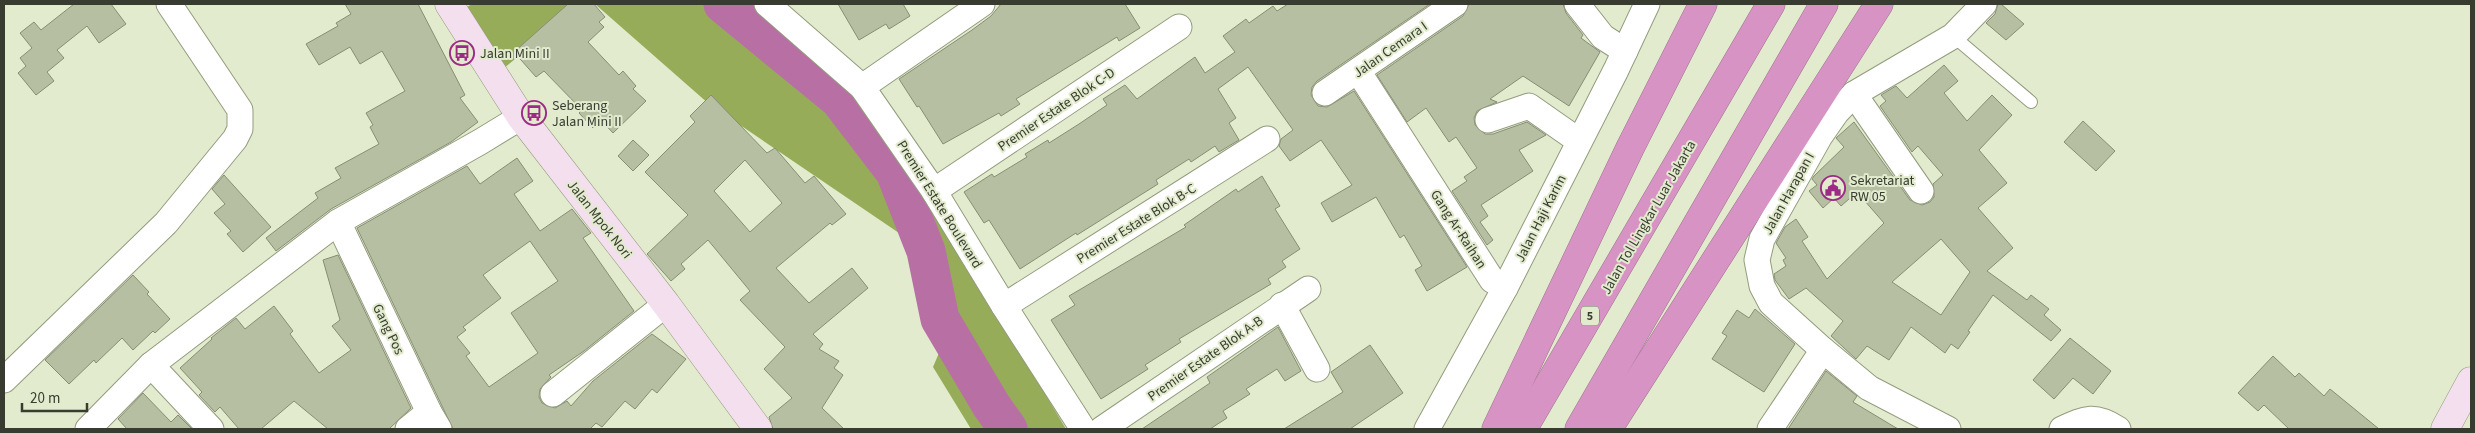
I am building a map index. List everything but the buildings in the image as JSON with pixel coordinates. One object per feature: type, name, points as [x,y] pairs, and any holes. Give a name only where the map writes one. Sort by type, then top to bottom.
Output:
[{"type":"highway","points":[[1496,429],[1630,148],[1703,4]]},
{"type":"highway","name":"Jalan Tol Lingkar Luar Jakarta","points":[[1523,429],[1771,4]]},
{"type":"highway","points":[[1579,429],[1824,4]]},
{"type":"highway","points":[[1608,429],[1880,4]]},
{"type":"main road","name":"Jalan Mpok Nori","points":[[449,4],[521,117],[666,304],[758,429]]},
{"type":"main road","points":[[2445,429],[2471,382]]},
{"type":"street","points":[[4,380],[166,223],[235,139],[240,129],[240,110],[169,4]]},
{"type":"street","name":"Premier Estate Boulevard","points":[[767,4],[862,86],[934,191],[1004,306],[1084,429]]},
{"type":"street","points":[[862,86],[982,4]]},
{"type":"street","name":"Jalan Cemara I","points":[[1325,93],[1455,4]]},
{"type":"street","points":[[1577,4],[1603,37],[1625,51]]},
{"type":"street","name":"Jalan Haji Karim","points":[[1427,429],[1504,288],[1647,4]]},
{"type":"street","name":"Jalan Harapan I","points":[[1948,429],[1869,388],[1771,303],[1762,286],[1758,260],[1762,239],[1820,136],[1854,94],[1953,36],[1984,4]]},
{"type":"street","name":"Premier Estate Blok C-D","points":[[934,191],[1179,28]]},
{"type":"street","name":"Gang Ar-Raihan","points":[[1358,71],[1492,280],[1504,288]]},
{"type":"street","points":[[1854,94],[1921,191]]},
{"type":"street","points":[[1488,120],[1529,106],[1578,140]]},
{"type":"street","points":[[88,429],[151,365],[338,222],[521,117]]},
{"type":"street","name":"Premier Estate Blok B-C","points":[[1004,306],[1267,139]]},
{"type":"street","name":"Gang Pos","points":[[338,222],[434,421],[408,429]]},
{"type":"street","name":"Premier Estate Blok A-B","points":[[1102,429],[1308,289]]},
{"type":"street","points":[[553,394],[666,304]]},
{"type":"street","points":[[1282,305],[1317,369]]},
{"type":"street","points":[[1770,429],[1824,350]]},
{"type":"street","points":[[151,365],[211,429]]},
{"type":"street","points":[[2062,429],[2090,418],[2108,422],[2118,429]]},
{"type":"lane","points":[[1953,36],[2031,102]]},
{"type":"green space","points":[[472,4],[584,4],[504,68],[467,7]]},
{"type":"green space","points":[[595,4],[750,4],[838,70],[879,115],[1066,429],[971,429],[933,367],[945,339],[899,233],[709,104]]},
{"type":"waterway","points":[[723,4],[839,99],[895,172],[926,251],[940,319],[991,405],[1008,429]]},
{"type":"place","name":"Jalan Mini II","points":[[462,53]]},
{"type":"place","name":"Seberang Jalan Mini II","points":[[534,113]]},
{"type":"place","name":"Sekretariat RW 05","points":[[1833,188]]}]
